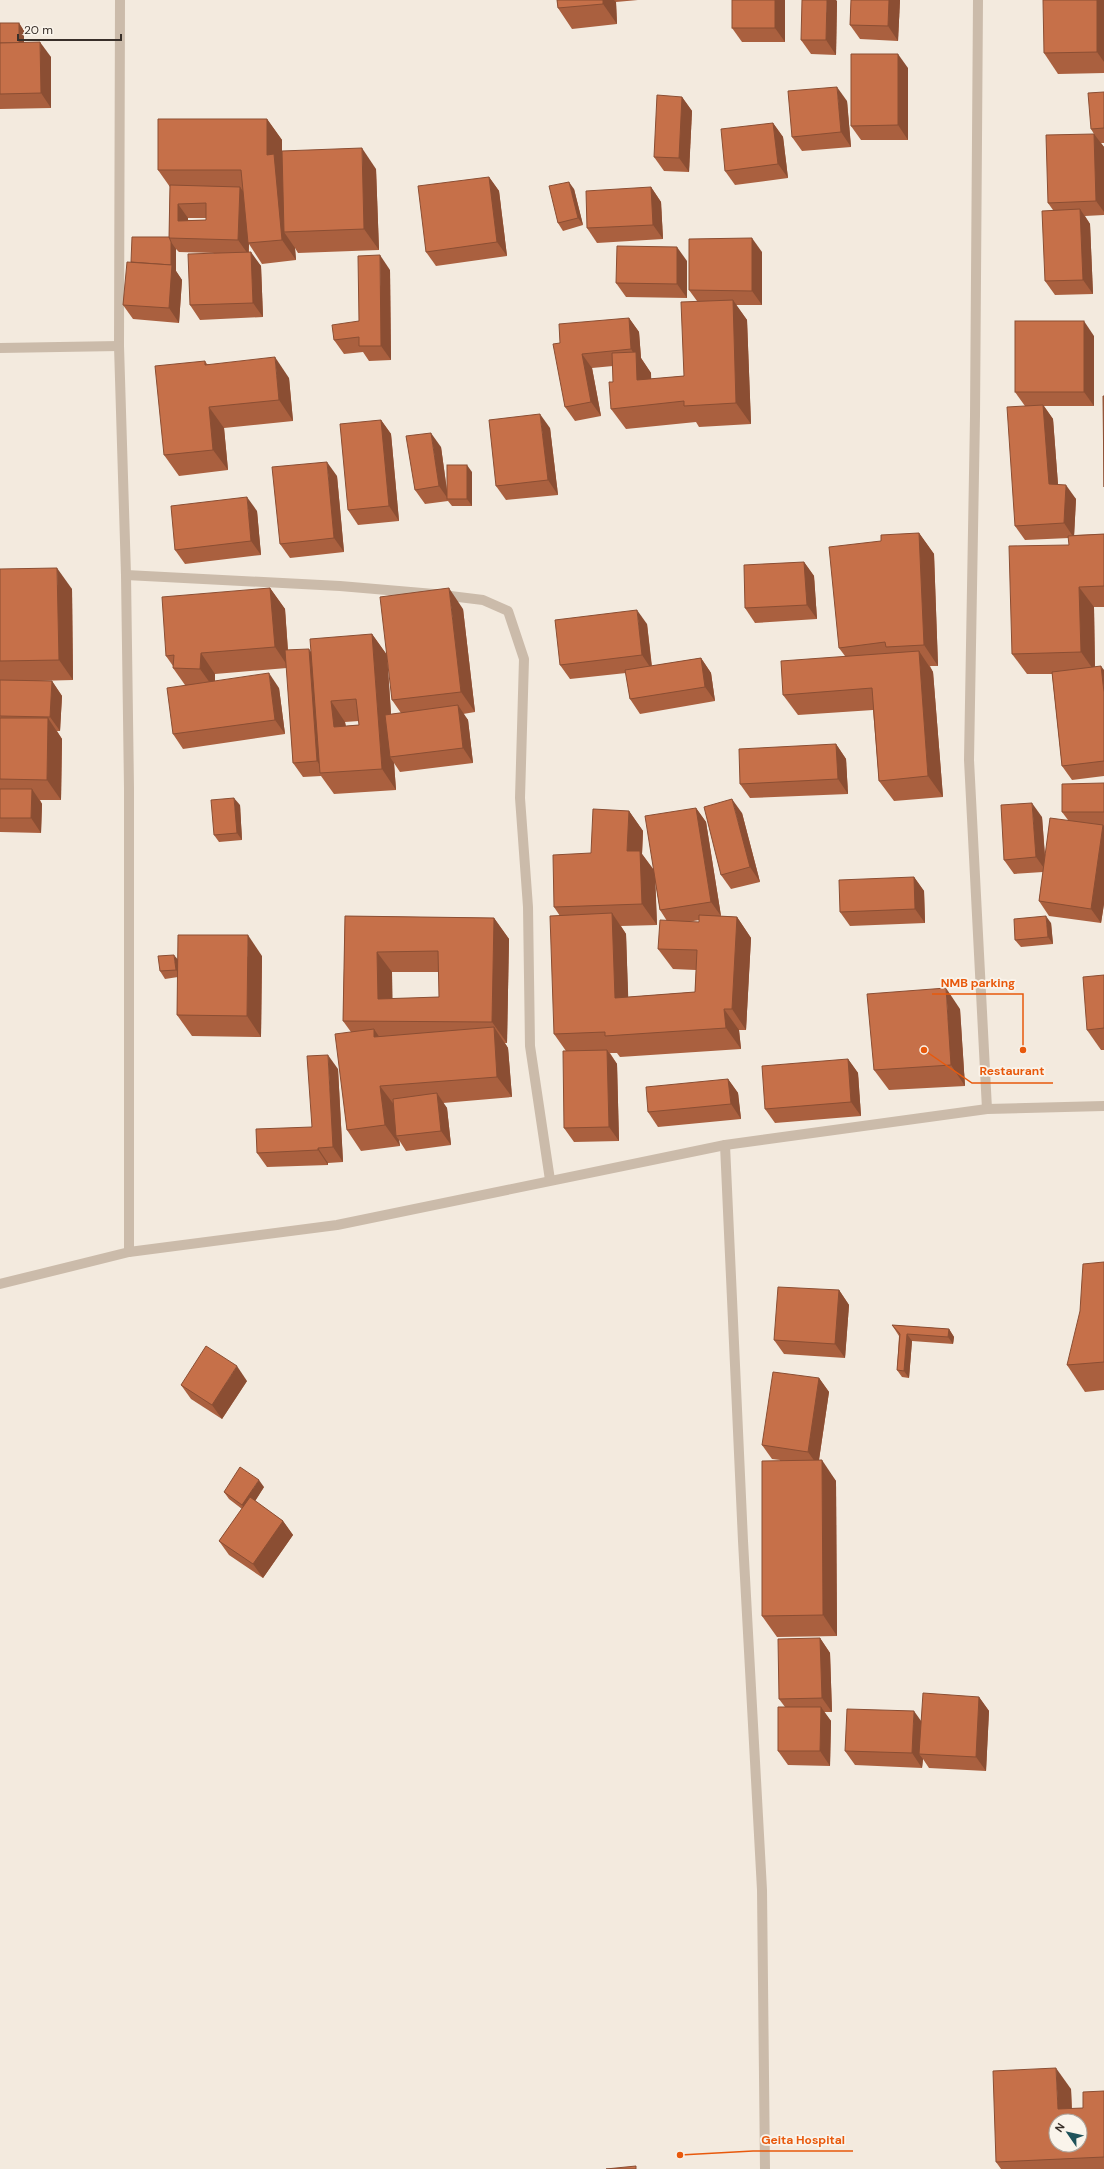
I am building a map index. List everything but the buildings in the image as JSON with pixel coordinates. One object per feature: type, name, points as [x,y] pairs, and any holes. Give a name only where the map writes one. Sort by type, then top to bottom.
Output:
[{"type":"street","points":[[120,0],[119,346],[126,575],[129,1252]]},
{"type":"street","points":[[978,0],[976,408],[969,760],[987,1109]]},
{"type":"street","points":[[0,348],[119,346]]},
{"type":"street","points":[[126,575],[340,586],[434,594],[483,600],[508,611],[524,659],[520,798],[528,907],[530,1046],[550,1180]]},
{"type":"street","points":[[0,1284],[129,1252],[337,1225],[725,1145],[987,1109],[1104,1106]]},
{"type":"street","points":[[725,1145],[742,1533],[762,1890],[765,2169]]},
{"type":"place","name":"Restaurant","points":[[924,1050]]},
{"type":"place","name":"NMB parking","points":[[1023,1050]]},
{"type":"place","name":"Geita Hospital","points":[[680,2155]]}]
